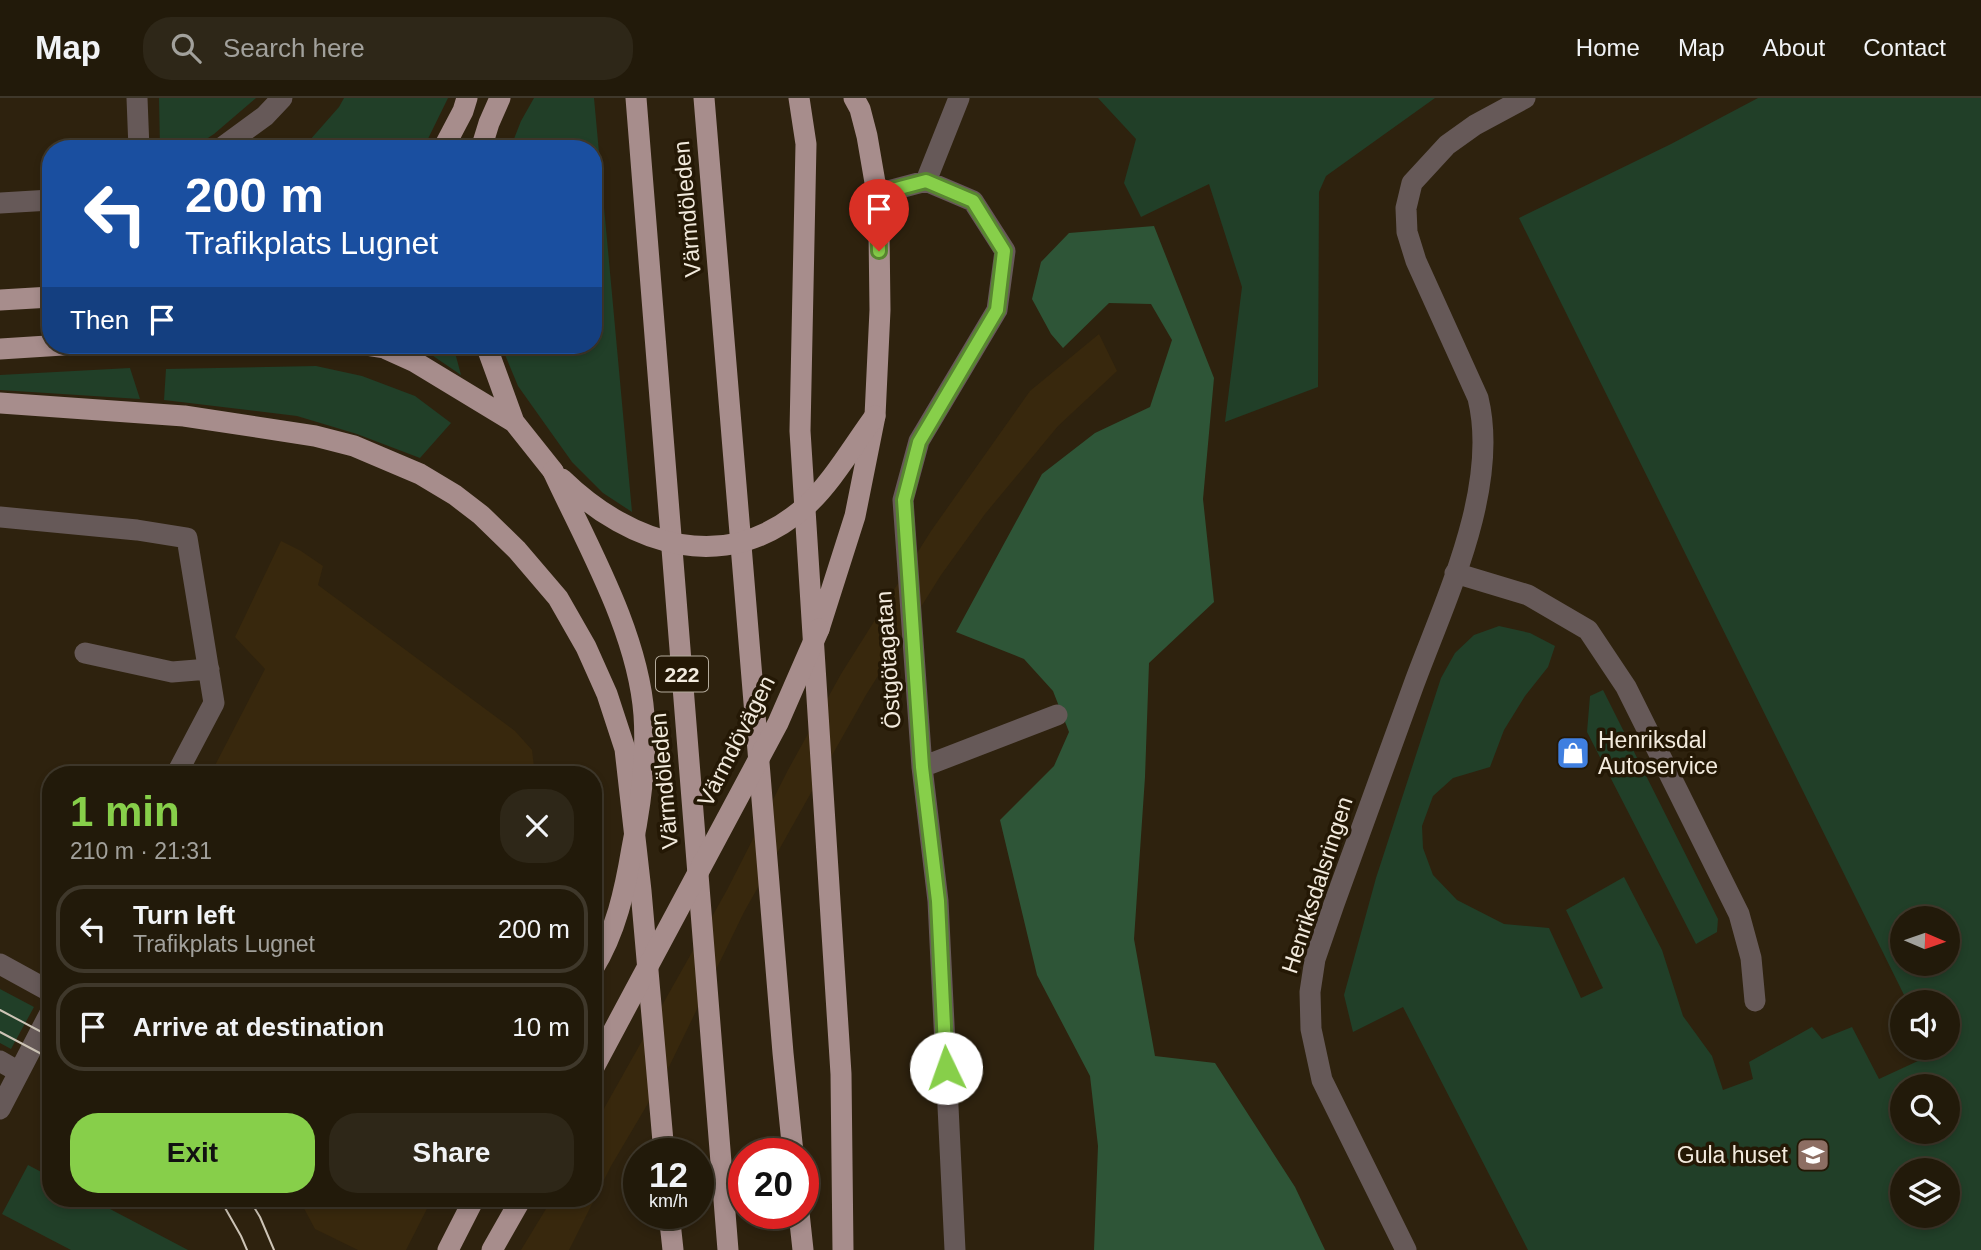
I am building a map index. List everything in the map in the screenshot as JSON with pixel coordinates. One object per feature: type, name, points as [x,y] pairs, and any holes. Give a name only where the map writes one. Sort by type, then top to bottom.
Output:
[{"type":"main road","points":[[448,140],[467,98]]},
{"type":"main road","points":[[484,140],[499,98]]},
{"type":"main road","name":"Värmdöleden","points":[[636,98],[728,1250]]},
{"type":"main road","name":"Värmdöleden","points":[[704,98],[792,1138]]},
{"type":"main road","points":[[799,98],[806,144],[800,431],[841,1074],[843,1250]]},
{"type":"main road","name":"Värmdövägen","points":[[602,1052],[778,723],[819,629],[855,516],[875,416],[880,310],[877,194],[867,136],[857,102]]},
{"type":"main road","points":[[0,300],[42,298]]},
{"type":"main road","points":[[0,349],[42,346]]},
{"type":"main road","points":[[397,354],[514,422]]},
{"type":"main road","points":[[488,354],[514,422],[553,471],[597,509],[630,528],[666,543],[718,547],[760,537],[774,529],[808,505],[875,416]]},
{"type":"main road","points":[[0,403],[184,415],[315,436],[354,446],[420,474],[455,495],[481,515],[517,550],[558,598],[586,647],[607,694],[625,749],[641,891],[663,1138]]},
{"type":"main road","points":[[553,471],[628,636],[644,713],[640,805],[630,863],[617,919],[602,950]]},
{"type":"main road","points":[[448,1250],[470,1207]]},
{"type":"main road","points":[[492,1250],[516,1207]]},
{"type":"main road","points":[[671,1229],[673,1250]]},
{"type":"main road","points":[[801,1229],[803,1250]]},
{"type":"street","points":[[137,98],[139,140]]},
{"type":"street","points":[[232,140],[265,116],[282,98]]},
{"type":"street","points":[[877,194],[926,181],[959,98]]},
{"type":"street","name":"Henriksdalsringen","points":[[1406,1250],[1322,1080],[1311,1029],[1310,992],[1315,959],[1334,904],[1455,573],[1477,504],[1483,463],[1482,416],[1478,398],[1416,261],[1407,232],[1406,208],[1412,183],[1447,145],[1475,125],[1525,98]]},
{"type":"street","name":"Östgötagatan","points":[[926,181],[973,201],[1004,251],[997,310],[919,442],[904,500],[922,767],[938,901],[955,1250]]},
{"type":"street","points":[[0,204],[42,201]]},
{"type":"street","points":[[0,517],[137,530],[187,538],[214,703],[181,766]]},
{"type":"street","points":[[1455,573],[1528,595],[1588,630],[1605,653],[1626,687],[1739,914],[1751,958],[1755,1001]]},
{"type":"street","points":[[85,653],[172,672],[209,669]]},
{"type":"street","points":[[922,767],[1058,715]]},
{"type":"street","points":[[0,964],[42,987]]},
{"type":"street","points":[[0,1109],[42,1028]]},
{"type":"street","points":[[0,1061],[19,1072]]},
{"type":"shaded area","points":[[1099,334],[1117,371],[1058,426],[985,514],[941,575],[866,695],[744,912],[666,1073],[628,1138],[623,1138],[623,1146],[602,1184],[602,1112],[727,890],[841,674],[931,531],[1030,391]]},
{"type":"shaded area","points":[[281,541],[323,566],[318,585],[515,731],[532,750],[534,766],[215,766],[265,669],[235,637]]},
{"type":"shaded area","points":[[303,1207],[428,1207],[406,1250],[358,1250],[315,1229]]},
{"type":"shaded area","points":[[547,1207],[590,1207],[569,1250],[521,1250]]},
{"type":"green space","points":[[159,98],[256,98],[205,140],[160,140]]},
{"type":"green space","points":[[344,98],[448,98],[427,140],[310,140]]},
{"type":"green space","points":[[534,98],[594,98],[598,140],[514,140]]},
{"type":"green space","points":[[1098,98],[1435,98],[1326,176],[1319,192],[1318,387],[1225,422],[1242,287],[1209,184],[1141,217],[1124,183],[1136,139]]},
{"type":"green space","points":[[1758,98],[1981,98],[1981,1250],[1528,1250],[1403,1007],[1353,1032],[1344,995],[1376,878],[1441,678],[1455,653],[1474,635],[1499,626],[1530,633],[1555,646],[1548,667],[1525,696],[1504,730],[1490,767],[1453,778],[1433,796],[1422,826],[1423,848],[1433,875],[1457,900],[1504,924],[1549,928],[1581,998],[1603,988],[1566,910],[1624,877],[1662,950],[1683,1016],[1712,1056],[1723,1090],[1753,1079],[1749,1062],[1812,1027],[1822,1039],[1852,1027],[1879,1079],[1920,1060],[1960,1060],[1960,990],[1902,990],[1895,976],[1960,976],[1960,906],[1890,906],[1890,967],[1519,218]]},
{"type":"green space","points":[[602,185],[632,512],[603,493],[572,462],[518,386],[505,354],[602,354]]},
{"type":"green space","points":[[1154,226],[1214,378],[1203,499],[1214,602],[1149,663],[1145,777],[1134,939],[1155,1056],[1215,1063],[1295,1187],[1325,1250],[1094,1250],[1098,1146],[1090,1076],[1037,975],[1000,820],[1054,766],[1069,732],[1053,691],[1024,659],[956,632],[1042,474],[1095,433],[1150,407],[1172,340],[1151,304],[1109,303],[1063,348],[1051,334],[1032,299],[1041,262],[1069,233]]},
{"type":"green space","points":[[430,354],[455,354],[461,375]]},
{"type":"green space","points":[[316,366],[362,376],[415,396],[451,423],[420,458],[357,434],[297,416],[164,400],[166,369]]},
{"type":"green space","points":[[130,368],[140,399],[0,390],[0,375]]},
{"type":"green space","points":[[1603,690],[1718,919],[1717,932],[1696,944],[1587,732],[1590,696]]},
{"type":"green space","points":[[0,989],[34,1007],[11,1049],[0,1043]]},
{"type":"green space","points":[[28,1165],[42,1172],[42,1207],[106,1207],[188,1250],[71,1250],[2,1214]]},
{"type":"tram line","points":[[0,1010],[42,1032]]},
{"type":"tram line","points":[[0,1032],[42,1054]]},
{"type":"tram line","points":[[225,1207],[247,1250]]},
{"type":"tram line","points":[[254,1207],[274,1250]]},
{"type":"place","name":"Henriksdal Autoservice","points":[[1573,753]]},
{"type":"place","name":"Gula huset","points":[[1813,1155]]},
{"type":"route","points":[[879,251],[877,194],[926,181],[973,201],[1004,251],[997,310],[919,442],[904,500],[922,767],[938,901],[946,1068]]}]
